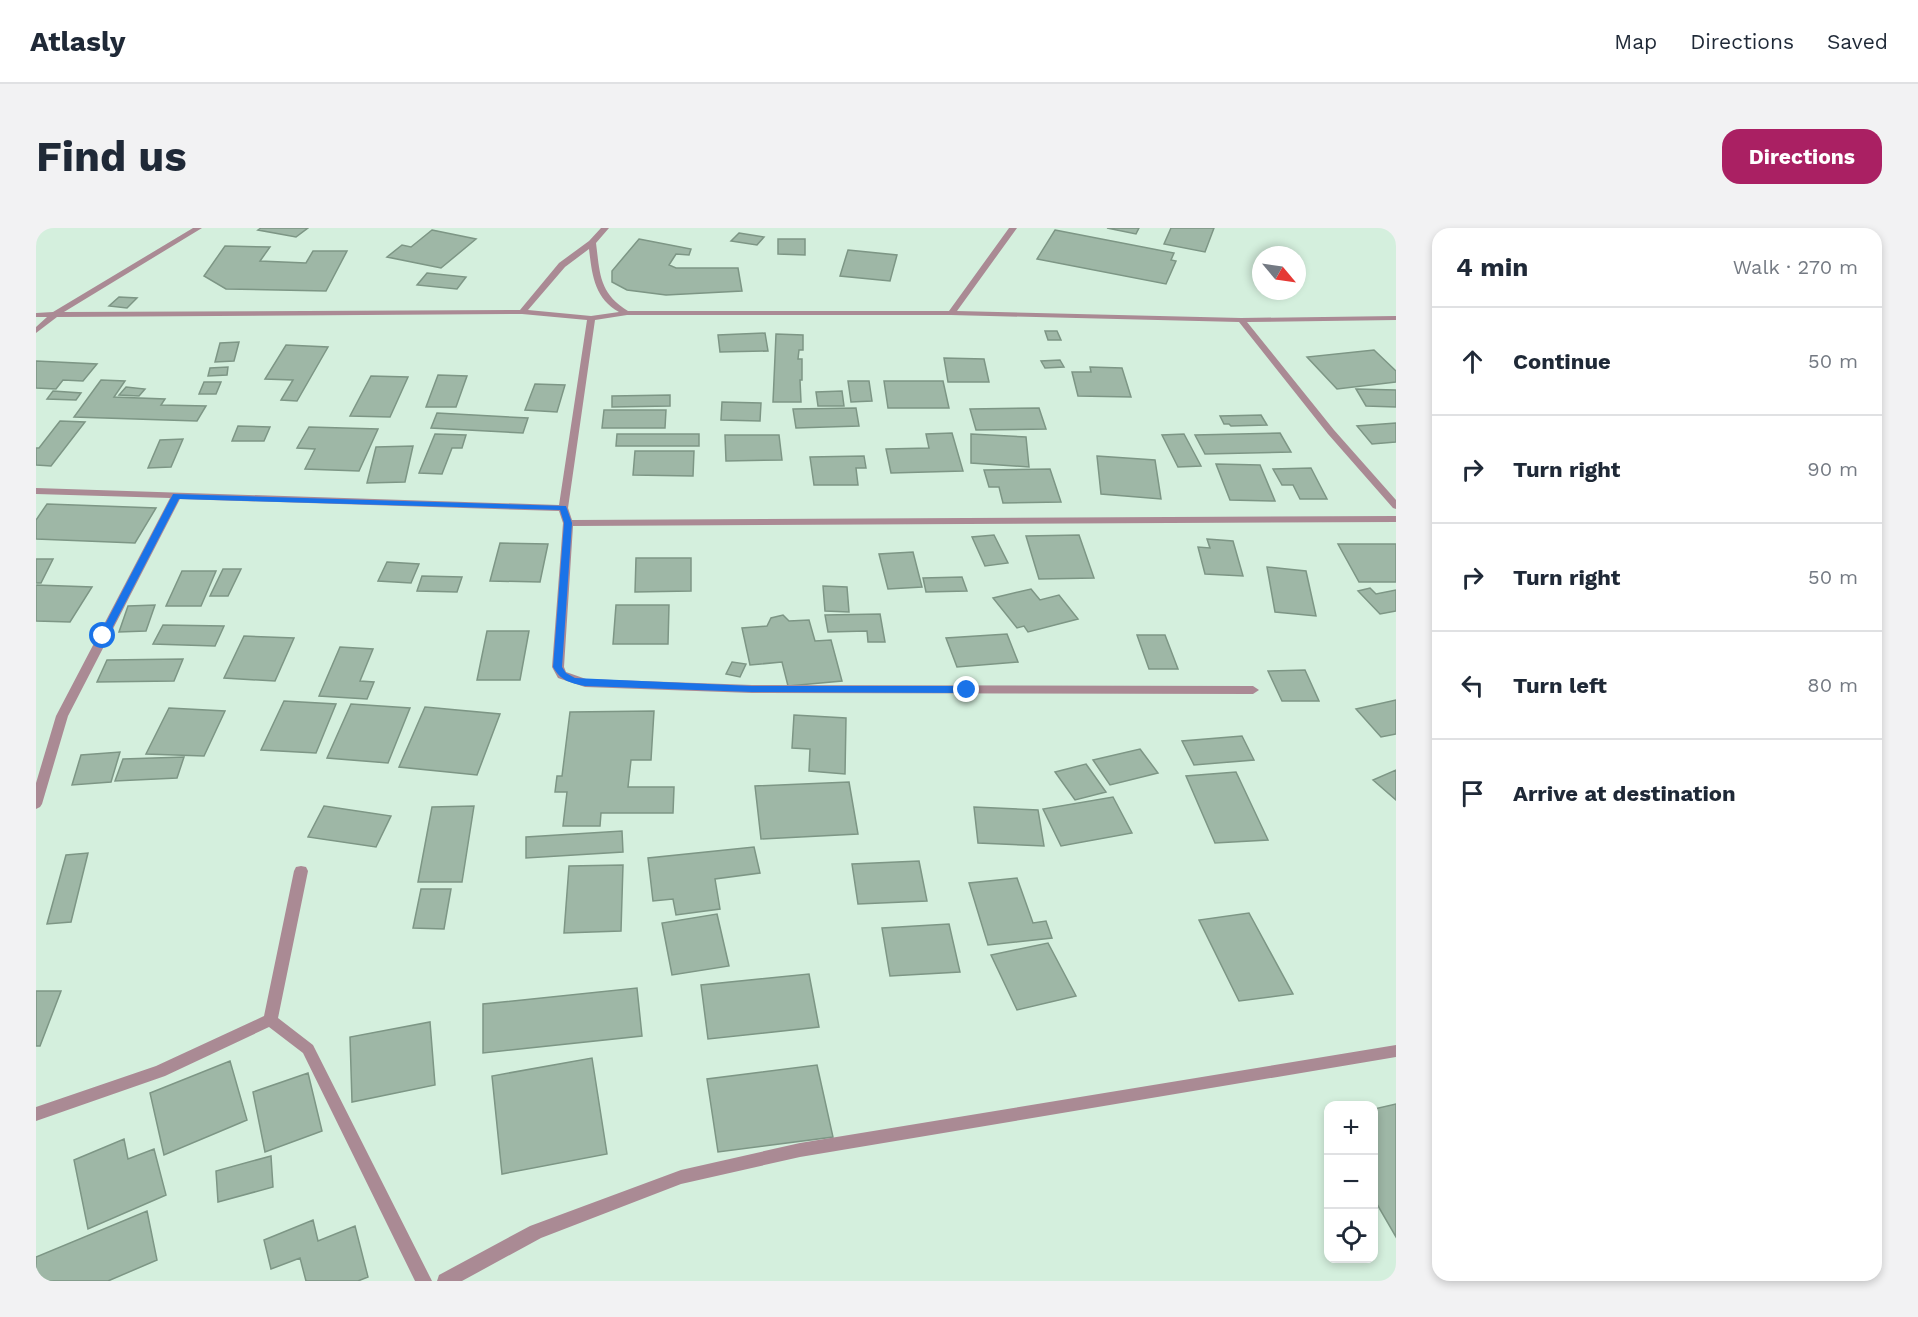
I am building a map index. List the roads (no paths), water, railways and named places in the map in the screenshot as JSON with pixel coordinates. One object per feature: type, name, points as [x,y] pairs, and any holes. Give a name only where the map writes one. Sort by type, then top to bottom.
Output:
[{"type":"street","points":[[36,332],[56,314],[198,228]]},
{"type":"street","points":[[522,312],[562,265],[592,243],[605,228]]},
{"type":"street","points":[[951,313],[1013,228]]},
{"type":"street","points":[[592,243],[597,282],[602,294],[612,306],[627,313]]},
{"type":"street","points":[[36,315],[522,312],[591,318],[627,313],[951,313],[1241,320],[1396,318]]},
{"type":"street","points":[[591,318],[563,508],[568,523],[558,667],[562,675],[585,683],[752,689],[1253,690]]},
{"type":"street","points":[[1241,320],[1331,432],[1394,501]]},
{"type":"street","points":[[36,491],[563,508]]},
{"type":"street","points":[[36,804],[62,716],[176,496]]},
{"type":"street","points":[[568,523],[1396,519]]},
{"type":"street","points":[[270,1020],[301,871]]},
{"type":"street","points":[[36,1114],[160,1071],[270,1020]]},
{"type":"street","points":[[270,1020],[308,1049],[424,1281]]},
{"type":"street","points":[[445,1281],[536,1232],[681,1177],[800,1150],[1396,1051]]}]
